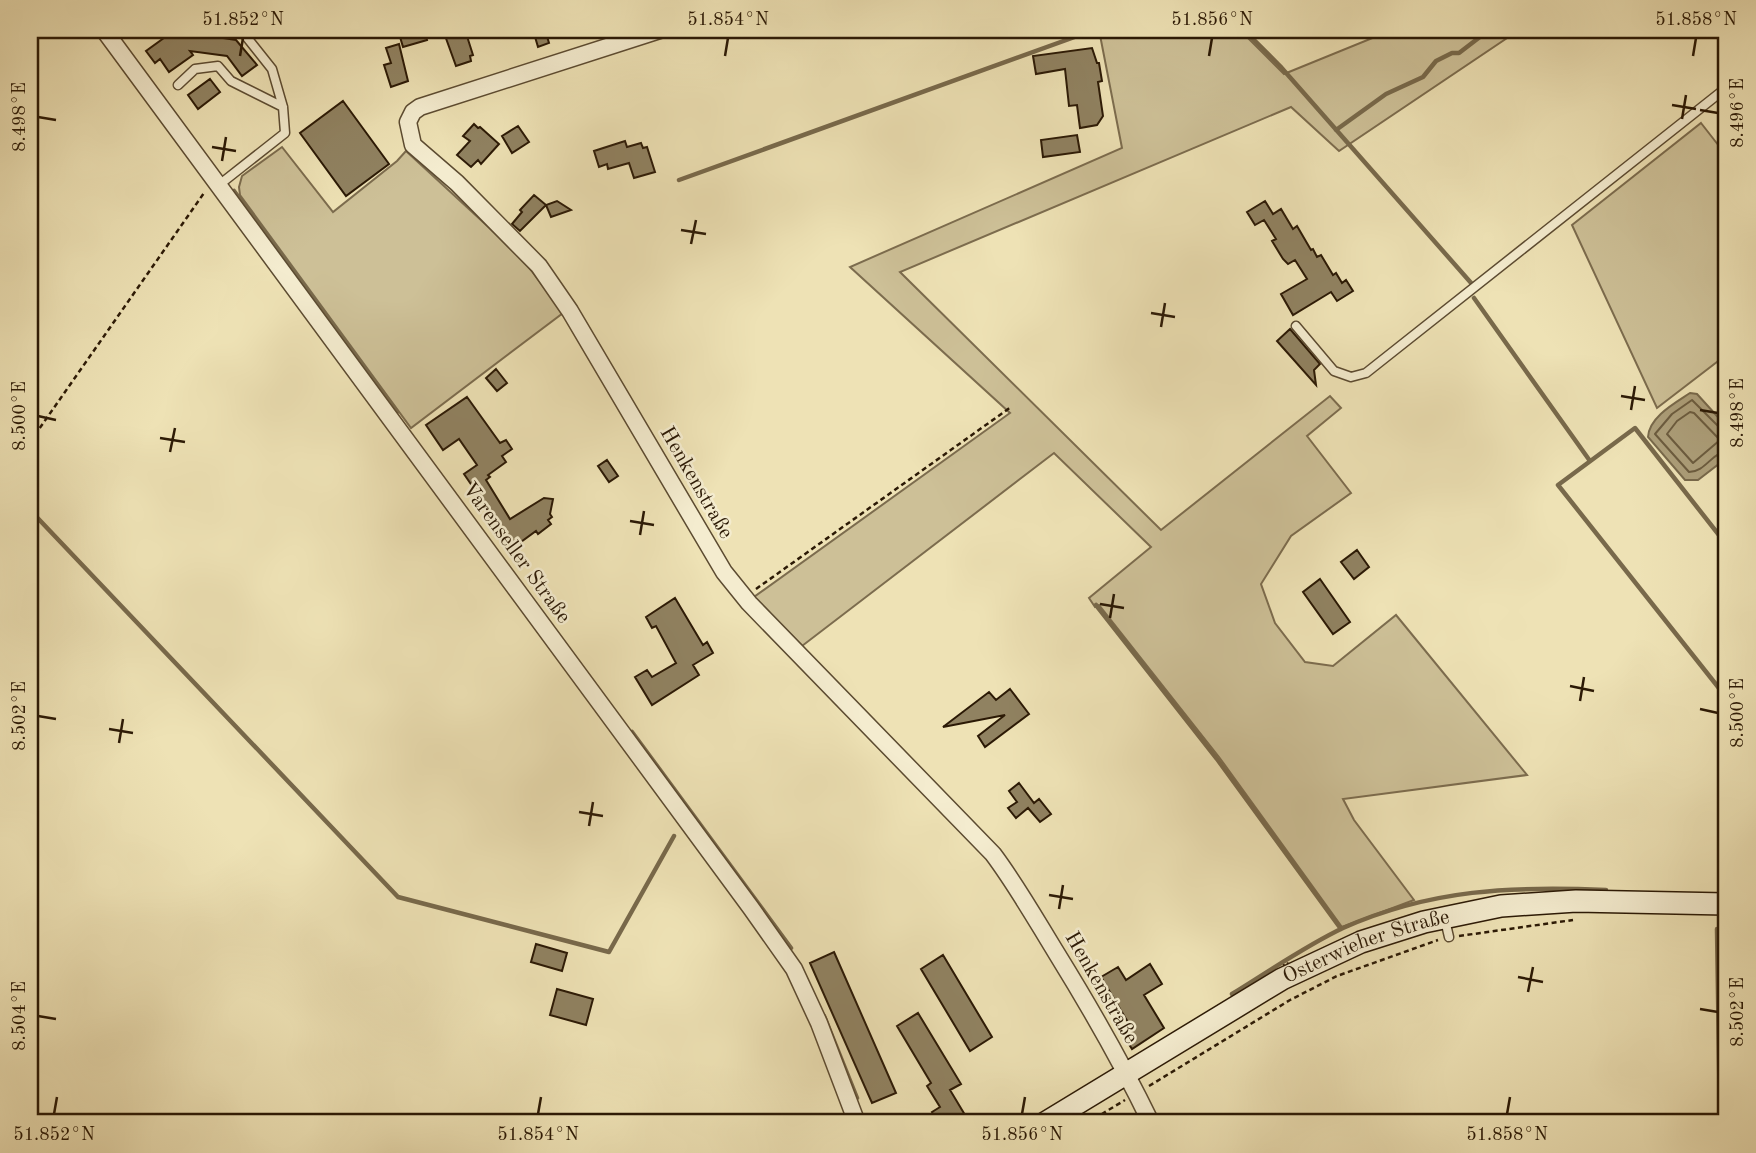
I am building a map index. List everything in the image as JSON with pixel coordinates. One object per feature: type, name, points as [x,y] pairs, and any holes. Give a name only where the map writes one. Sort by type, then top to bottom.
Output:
[{"type":"street","name":"Varenseller Straße","points":[[104,30],[794,970],[819,1023],[857,1123]]},
{"type":"street","name":"Henkenstraße","points":[[660,30],[420,107],[413,112],[408,122],[414,145],[457,183],[539,266],[570,310],[724,572],[744,597],[993,854],[1009,875],[1127,1073],[1151,1123]]},
{"type":"street","name":"Österwieher Straße","points":[[1045,1123],[1282,979],[1361,942],[1446,927],[1501,906],[1576,901],[1726,904]]},
{"type":"lane","points":[[216,182],[285,133],[283,107],[272,69],[241,30]]},
{"type":"lane","points":[[178,85],[195,69],[218,66],[231,81],[283,107]]},
{"type":"lane","points":[[1296,326],[1334,371],[1351,377],[1366,373],[1726,88]]},
{"type":"path","points":[[30,442],[216,182]]},
{"type":"path","points":[[744,597],[1012,407]]},
{"type":"path","points":[[1087,1123],[1290,1000],[1446,927],[1500,929],[1576,919]]},
{"type":"shaded area","points":[[1099,30],[1240,30],[1284,74],[1392,30],[1519,30],[1339,151],[1291,107],[900,272],[1161,530],[1330,396],[1341,408],[1307,436],[1351,493],[1291,536],[1261,584],[1275,623],[1305,662],[1333,666],[1396,615],[1527,775],[1343,799],[1354,820],[1414,900],[1342,927],[1219,757],[1099,605],[1095,607],[1089,598],[1151,547],[1054,453],[802,646],[754,597],[1010,413],[850,267],[1122,148]]},
{"type":"shaded area","points":[[1701,123],[1726,155],[1726,355],[1657,408],[1572,225]]},
{"type":"shaded area","points":[[282,147],[333,212],[406,151],[522,258],[563,313],[411,428],[240,195],[242,176]]},
{"type":"shaded area","points":[[1720,929],[1726,929],[1726,1123],[1723,1123]]},
{"type":"water","points":[[1690,393],[1697,394],[1726,426],[1726,454],[1720,463],[1698,480],[1685,480],[1648,437],[1649,430],[1658,417]]},
{"type":"building","points":[[175,30],[212,30],[217,37],[236,40],[257,65],[242,76],[227,56],[190,51],[193,55],[169,72],[160,59],[155,63],[146,51]]},
{"type":"building","points":[[398,30],[424,30],[427,40],[403,47]]},
{"type":"building","points":[[443,30],[465,30],[473,55],[470,56],[471,61],[456,66]]},
{"type":"building","points":[[533,30],[545,30],[549,43],[538,47]]},
{"type":"building","points":[[399,44],[408,81],[391,87],[384,65],[391,63],[386,48]]},
{"type":"building","points":[[1092,48],[1099,63],[1102,81],[1098,82],[1103,116],[1097,125],[1080,128],[1077,105],[1069,106],[1065,69],[1036,74],[1033,56]]},
{"type":"building","points":[[210,79],[220,92],[198,109],[188,95]]},
{"type":"building","points":[[343,101],[389,164],[346,196],[300,133]]},
{"type":"building","points":[[474,124],[499,144],[481,164],[478,160],[471,167],[457,155],[470,141],[463,136]]},
{"type":"building","points":[[518,126],[529,142],[512,153],[502,136]]},
{"type":"building","points":[[1077,135],[1080,152],[1043,157],[1041,140]]},
{"type":"building","points":[[625,141],[627,147],[641,143],[643,148],[647,147],[655,172],[634,178],[629,163],[608,169],[607,164],[599,167],[594,151]]},
{"type":"building","points":[[534,195],[546,205],[520,231],[512,224]]},
{"type":"building","points":[[557,201],[571,210],[551,217],[546,205]]},
{"type":"building","points":[[1265,201],[1273,214],[1281,209],[1293,229],[1297,226],[1317,257],[1321,255],[1333,275],[1336,273],[1342,283],[1346,280],[1353,291],[1337,301],[1331,292],[1293,315],[1281,294],[1307,279],[1295,260],[1288,264],[1283,259],[1272,241],[1276,239],[1264,220],[1255,225],[1247,212]]},
{"type":"building","points":[[1290,329],[1320,364],[1314,370],[1316,385],[1277,341]]},
{"type":"building","points":[[496,369],[507,383],[497,391],[486,378]]},
{"type":"building","points":[[467,397],[500,443],[506,440],[512,449],[502,456],[506,462],[488,475],[490,477],[486,480],[510,519],[544,498],[553,499],[550,514],[552,517],[548,520],[551,524],[514,547],[464,474],[477,465],[459,439],[443,450],[426,425]]},
{"type":"building","points":[[607,460],[618,476],[609,482],[598,466]]},
{"type":"building","points":[[1357,550],[1369,567],[1354,579],[1341,562]]},
{"type":"building","points":[[1320,579],[1350,622],[1333,634],[1303,592]]},
{"type":"building","points":[[675,598],[703,645],[707,642],[713,653],[693,665],[699,675],[652,705],[635,677],[647,670],[652,677],[676,663],[656,626],[652,628],[646,617]]},
{"type":"building","points":[[1010,689],[1029,714],[985,747],[978,736],[1005,715],[943,727],[989,692],[996,700]]},
{"type":"building","points":[[1019,783],[1034,803],[1039,799],[1051,814],[1040,822],[1028,808],[1016,818],[1008,808],[1017,802],[1009,791]]},
{"type":"building","points":[[536,944],[567,953],[562,971],[531,962]]},
{"type":"building","points":[[834,952],[896,1093],[872,1103],[810,963]]},
{"type":"building","points":[[943,955],[992,1037],[970,1051],[921,969]]},
{"type":"building","points":[[1150,964],[1162,984],[1144,995],[1164,1028],[1132,1049],[1120,1030],[1129,1024],[1101,977],[1118,967],[1126,980]]},
{"type":"building","points":[[557,989],[593,999],[586,1025],[550,1015]]},
{"type":"building","points":[[918,1013],[961,1084],[950,1090],[965,1115],[952,1123],[939,1123],[932,1112],[940,1107],[927,1086],[931,1083],[897,1026]]},
{"type":"waterway","points":[[679,180],[1094,30]]},
{"type":"waterway","points":[[1244,30],[1280,66],[1472,284]]},
{"type":"waterway","points":[[1336,130],[1386,94],[1423,77],[1436,61],[1452,53],[1459,53],[1489,30]]},
{"type":"waterway","points":[[234,191],[397,412]]},
{"type":"waterway","points":[[1474,298],[1590,461]]},
{"type":"waterway","points":[[1726,544],[1635,428],[1558,485],[1726,697]]},
{"type":"waterway","points":[[30,510],[398,897],[609,952],[674,836]]},
{"type":"waterway","points":[[1096,605],[1217,759],[1341,929]]},
{"type":"waterway","points":[[632,732],[791,948]]},
{"type":"waterway","points":[[1232,994],[1329,935],[1408,905],[1505,890],[1606,890]]},
{"type":"waterway","points":[[1717,929],[1720,1123]]},
{"type":"waterway","points":[[824,1016],[857,1098]]}]
